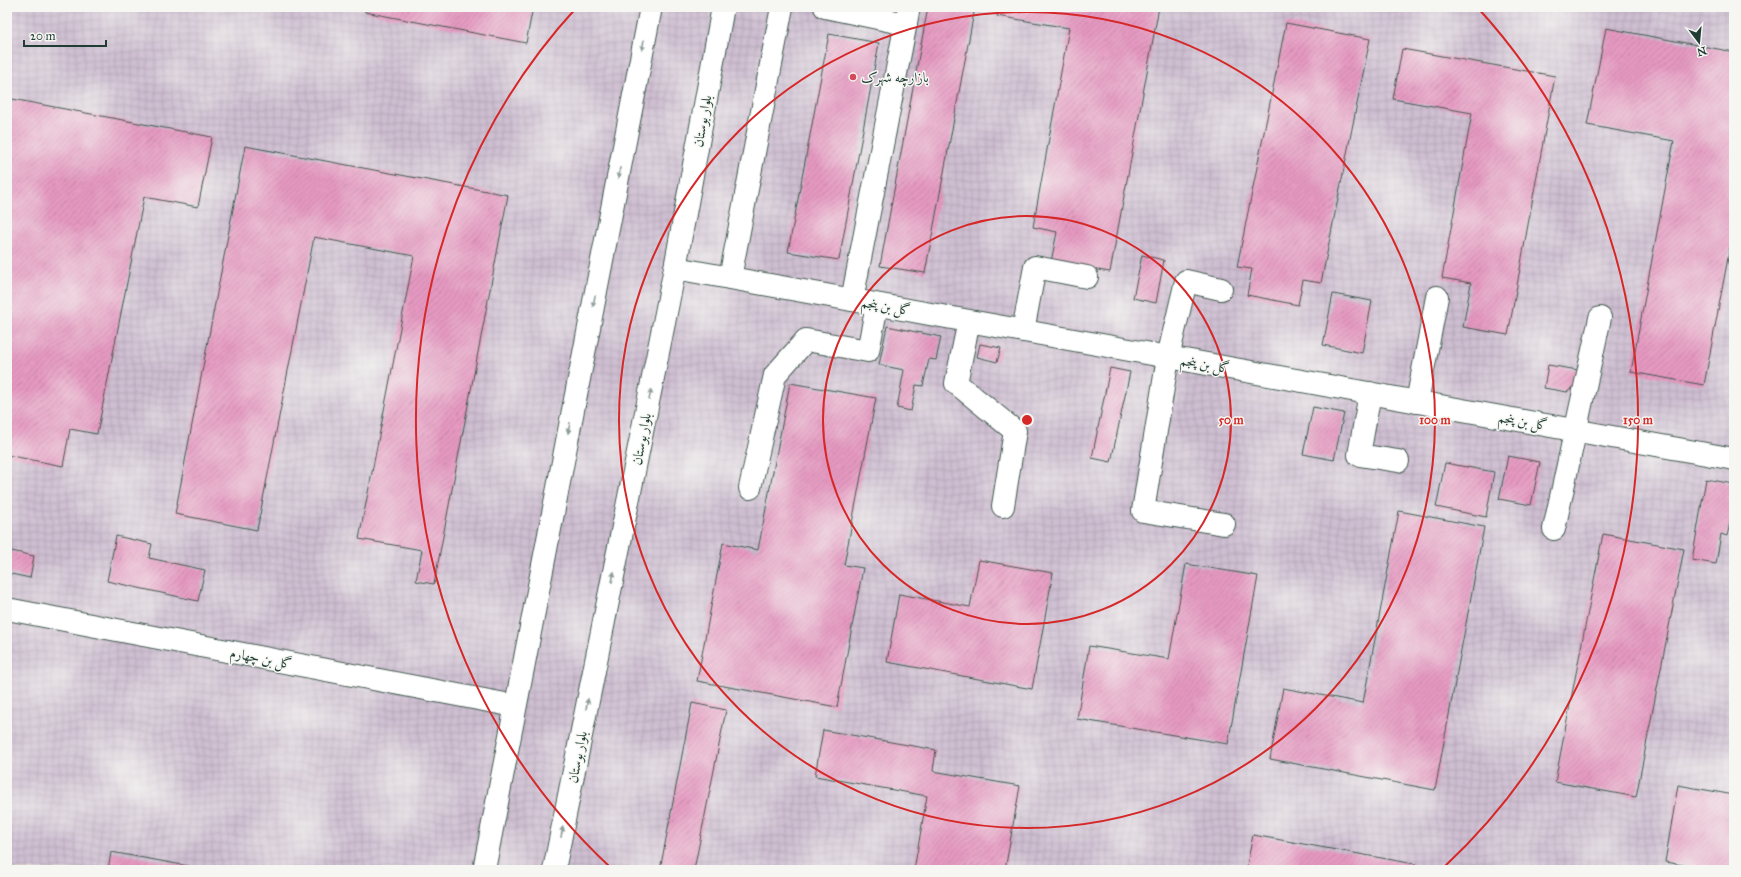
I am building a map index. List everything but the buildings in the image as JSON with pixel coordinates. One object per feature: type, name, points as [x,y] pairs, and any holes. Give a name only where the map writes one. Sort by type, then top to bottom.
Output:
[{"type":"street","points":[[484,870],[651,7]]},
{"type":"street","name":"بلوار بوستان","points":[[554,870],[675,268],[723,7]]},
{"type":"street","points":[[730,278],[782,7]]},
{"type":"street","points":[[825,7],[908,15],[852,300]]},
{"type":"street","points":[[1023,331],[1035,267],[1087,277]]},
{"type":"street","name":"گل بن پنجم","points":[[675,268],[1734,459]]},
{"type":"street","points":[[1221,290],[1186,281],[1168,357],[1143,511],[1224,524]]},
{"type":"street","points":[[1417,402],[1437,297]]},
{"type":"street","points":[[750,488],[775,375],[806,340],[868,351],[877,305]]},
{"type":"street","points":[[1554,529],[1600,318]]},
{"type":"street","points":[[969,321],[956,382],[1015,430],[1003,506]]},
{"type":"street","points":[[1370,393],[1359,455],[1398,461]]},
{"type":"street","name":"گل بن چهارم","points":[[7,609],[515,706]]},
{"type":"shaded area","points":[[7,7],[1734,7],[1734,870],[7,870]]},
{"type":"place","name":"بازارچه شهرک","points":[[853,77]]}]
